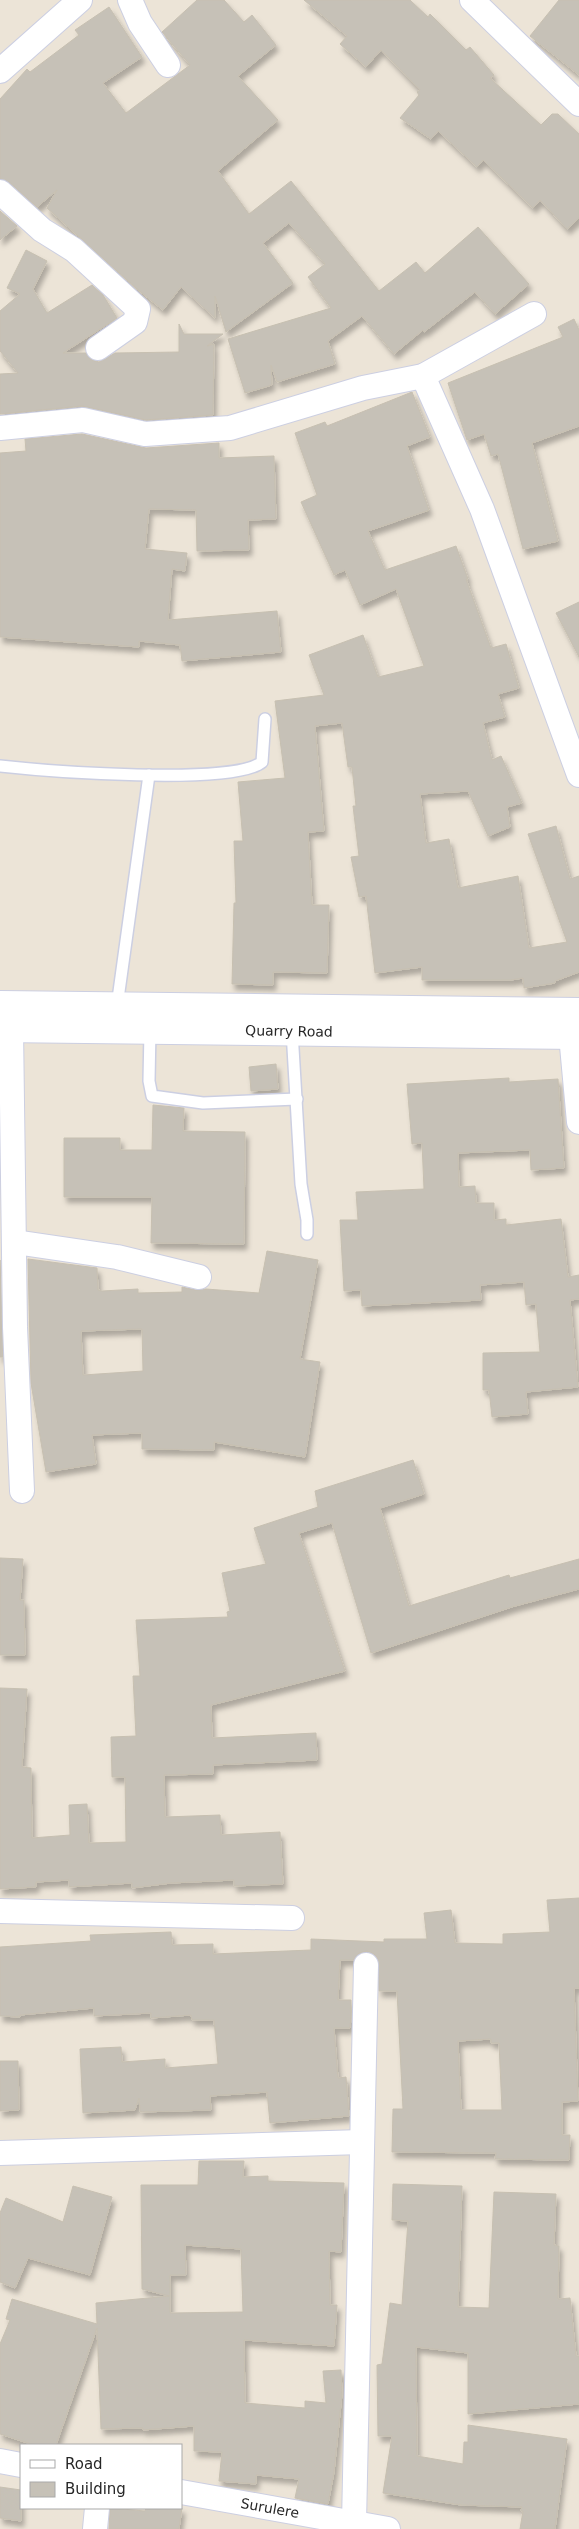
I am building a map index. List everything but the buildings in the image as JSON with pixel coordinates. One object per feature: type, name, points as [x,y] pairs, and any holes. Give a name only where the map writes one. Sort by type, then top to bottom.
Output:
[{"type":"main road","name":"Quarry Road","points":[[4,1020],[117,1006],[576,1028]]},
{"type":"main road","name":"Quarry Road","points":[[4,1020],[150,1030],[292,1031],[576,1028]]},
{"type":"street","points":[[0,71],[80,0]]},
{"type":"street","points":[[130,0],[140,23],[168,65]]},
{"type":"street","points":[[472,0],[579,104]]},
{"type":"street","points":[[0,192],[42,230],[74,250],[138,309],[135,322],[98,348]]},
{"type":"street","points":[[0,428],[83,420],[145,434],[230,428],[363,388],[423,376],[534,314]]},
{"type":"street","points":[[423,376],[482,509],[579,775]]},
{"type":"street","points":[[4,1020],[15,1242],[16,1363],[22,1491]]},
{"type":"street","points":[[576,1028],[579,1122]]},
{"type":"street","points":[[15,1242],[117,1257],[199,1277]]},
{"type":"street","points":[[0,1911],[292,1918]]},
{"type":"street","points":[[354,2523],[366,1965]]},
{"type":"street","points":[[0,2153],[362,2142]]},
{"type":"street","points":[[0,2461],[20,2464]]},
{"type":"street","name":"Surulere","points":[[182,2492],[388,2529]]},
{"type":"street","points":[[95,2529],[97,2509]]},
{"type":"lane","points":[[0,766],[148,775],[236,772],[256,767],[262,762],[265,719]]},
{"type":"lane","points":[[117,1006],[148,775]]},
{"type":"lane","points":[[150,1030],[149,1081],[152,1096],[202,1103],[297,1099]]},
{"type":"lane","points":[[292,1031],[301,1184],[307,1220],[307,1234]]}]
